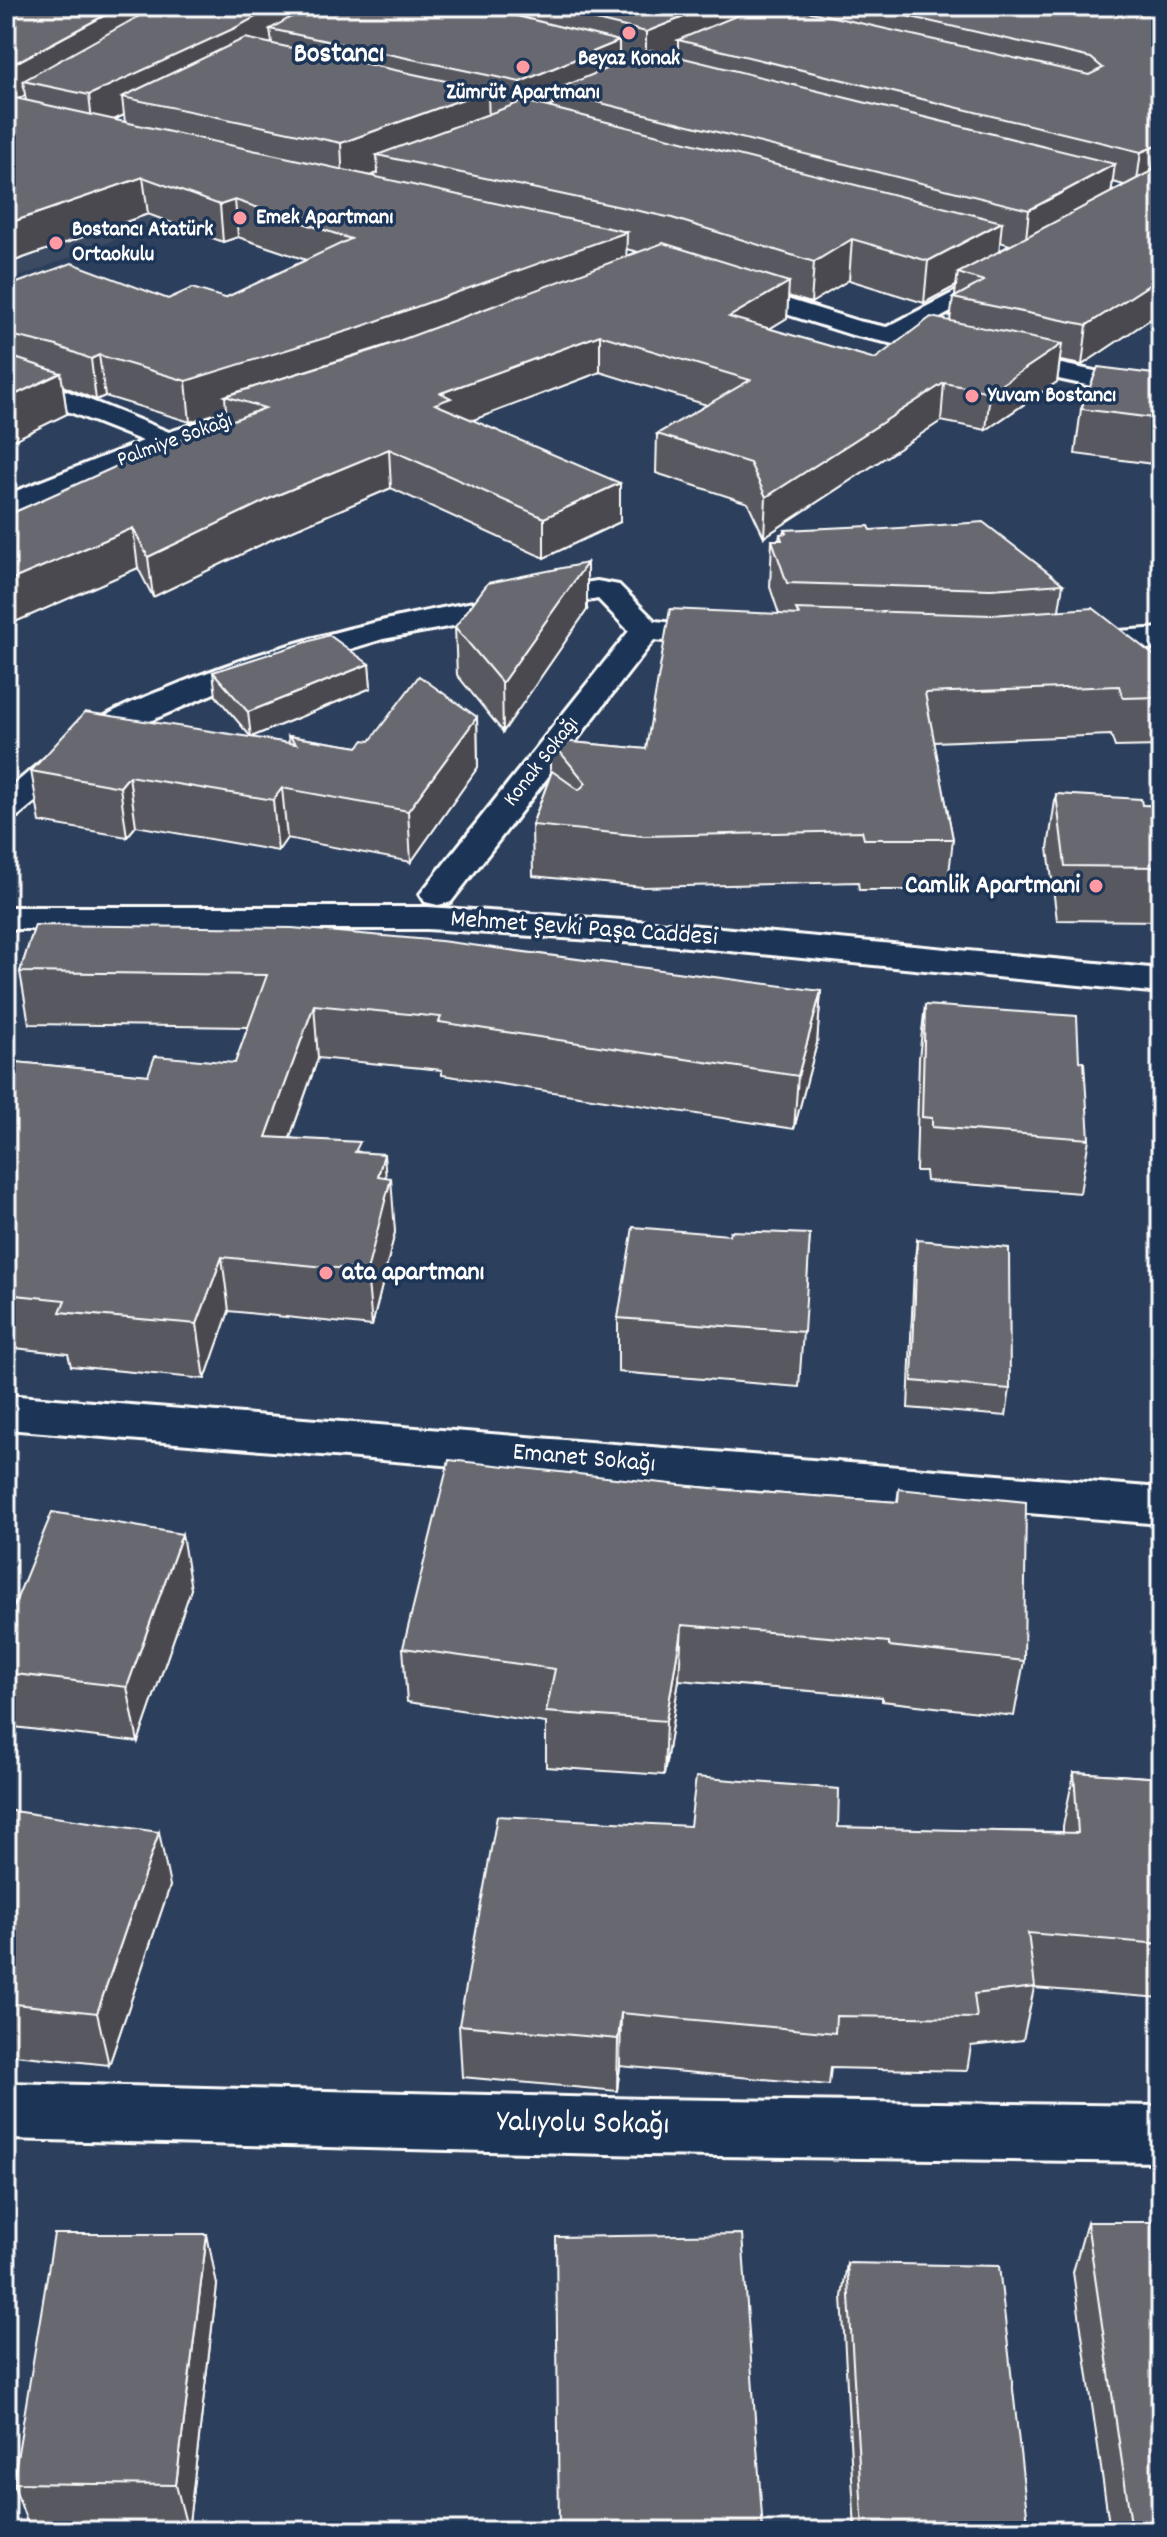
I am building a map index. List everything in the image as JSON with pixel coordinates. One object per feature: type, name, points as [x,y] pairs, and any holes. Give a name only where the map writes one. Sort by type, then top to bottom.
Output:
[{"type":"street","points":[[890,335],[1028,260],[997,252]]},
{"type":"street","points":[[705,281],[852,327],[1161,393]]},
{"type":"street","points":[[6,382],[52,395],[168,441]]},
{"type":"street","name":"Palmiye Sokağı","points":[[6,505],[168,441],[312,395]]},
{"type":"street","points":[[6,809],[117,723],[221,676],[298,651],[474,609],[597,590],[608,592],[646,630],[757,641]]},
{"type":"street","name":"Konak Sokağı","points":[[438,894],[646,630]]},
{"type":"street","points":[[1044,646],[1161,638]]},
{"type":"street","name":"Mehmet Şevki Paşa Caddesi","points":[[6,888],[438,894],[1161,954]]},
{"type":"street","name":"Mehmet Şevki Paşa Caddesi","points":[[6,918],[442,919],[668,934],[1161,981]]},
{"type":"street","name":"Emanet Sokağı","points":[[6,1412],[1161,1506]]},
{"type":"street","name":"Yalıyolu Sokağı","points":[[6,2111],[647,2127],[1161,2134]]},
{"type":"shaded area","name":"Bostancı Atatürk Ortaokulu","points":[[248,188],[6,282],[6,205]]},
{"type":"building","points":[[6,6],[122,6],[6,68]]},
{"type":"building","points":[[157,6],[276,6],[89,95],[23,81]]},
{"type":"building","points":[[311,6],[476,6],[619,41],[520,82],[270,29]]},
{"type":"building","points":[[538,6],[711,6],[646,32]]},
{"type":"building","points":[[760,6],[785,6],[1089,75],[1103,68],[1091,58],[863,6],[1161,8],[1161,147],[1141,152],[678,40]]},
{"type":"building","points":[[245,38],[488,90],[341,143],[122,97]]},
{"type":"building","points":[[651,50],[1115,164],[1029,210],[553,91]]},
{"type":"building","points":[[6,96],[627,232],[357,328],[186,381],[99,355],[91,359],[57,346],[6,334],[6,287],[72,263],[168,299],[192,288],[225,298],[351,239],[235,200],[220,205],[143,177],[6,224]]},
{"type":"building","points":[[524,101],[1002,222],[928,261],[852,239],[814,262],[672,218],[377,155]]},
{"type":"building","points":[[1161,166],[1161,277],[1087,325],[953,298],[984,281],[958,273]]},
{"type":"building","points":[[663,243],[789,282],[729,317],[875,359],[931,317],[1062,344],[990,392],[944,383],[766,497],[750,463],[657,434],[750,380],[600,335],[441,393],[451,398],[435,404],[620,483],[544,518],[389,449],[275,496],[148,557],[133,528],[6,582],[6,516],[146,453],[265,408],[225,396],[377,349]]},
{"type":"building","points":[[6,355],[61,373],[6,399]]},
{"type":"building","points":[[1098,367],[1161,375],[1161,419],[1081,409]]},
{"type":"building","points":[[983,522],[1063,584],[991,589],[787,583],[772,540],[782,540],[780,534],[787,533],[785,530],[869,526],[871,530]]},
{"type":"building","points":[[587,563],[502,683],[455,627],[488,583]]},
{"type":"building","points":[[1093,608],[1161,661],[1161,697],[1123,698],[1119,686],[925,693],[953,839],[864,839],[862,831],[644,836],[532,825],[552,771],[579,790],[586,783],[550,740],[646,749],[670,609],[799,615],[796,609],[991,615]]},
{"type":"building","points":[[329,635],[369,664],[248,712],[213,672]]},
{"type":"building","points":[[419,676],[477,717],[408,811],[282,788],[273,800],[129,776],[120,787],[31,771],[85,712],[296,744],[288,736],[358,747],[364,740],[370,741]]},
{"type":"building","points":[[1056,794],[1141,799],[1142,805],[1161,806],[1161,867],[1065,866]]},
{"type":"building","points":[[35,925],[292,928],[441,941],[821,991],[798,1076],[439,1022],[441,1017],[314,1005],[266,1137],[360,1142],[355,1152],[384,1154],[378,1176],[391,1178],[367,1271],[222,1257],[197,1324],[60,1312],[65,1300],[6,1294],[6,1061],[148,1075],[155,1056],[235,1063],[267,975],[20,972]]},
{"type":"building","points":[[925,1005],[1077,1016],[1079,1061],[1084,1062],[1089,1139],[932,1127],[932,1118],[922,1117]]},
{"type":"building","points":[[633,1227],[729,1235],[730,1231],[810,1234],[804,1332],[618,1318]]},
{"type":"building","points":[[917,1240],[1009,1248],[1010,1389],[912,1381]]},
{"type":"building","points":[[449,1460],[727,1490],[898,1502],[899,1489],[1026,1502],[1024,1661],[889,1646],[889,1642],[682,1625],[666,1721],[546,1712],[555,1669],[403,1648]]},
{"type":"building","points":[[52,1512],[182,1534],[127,1687],[6,1673],[6,1625]]},
{"type":"building","points":[[1074,1772],[1161,1778],[1161,1944],[1028,1933],[1035,1987],[974,1994],[977,2018],[836,2016],[835,2033],[621,2013],[618,2039],[459,2025],[497,1816],[690,1826],[696,1777],[839,1789],[838,1827],[1078,1833]]},
{"type":"building","points":[[6,1810],[159,1832],[97,2013],[6,2003]]},
{"type":"building","points":[[1087,2222],[1161,2222],[1161,2531],[1132,2531]]},
{"type":"building","points":[[54,2234],[207,2234],[176,2485],[13,2483]]},
{"type":"building","points":[[742,2234],[763,2531],[559,2531],[556,2237]]},
{"type":"building","points":[[847,2263],[999,2266],[1029,2531],[863,2531]]},
{"type":"place","name":"Beyaz Konak","points":[[629,33]]},
{"type":"place","name":"Zümrüt Apartmanı","points":[[523,67]]},
{"type":"place","name":"Emek Apartmanı","points":[[240,218]]},
{"type":"place","name":"Bostancı Atatürk Ortaokulu","points":[[56,243]]},
{"type":"place","name":"Yuvam Bostancı","points":[[972,396]]},
{"type":"place","name":"Camlik Apartmani","points":[[1096,886]]},
{"type":"place","name":"ata apartmanı","points":[[326,1273]]},
{"type":"district","name":"Bostancı","points":[[339,56]]}]
